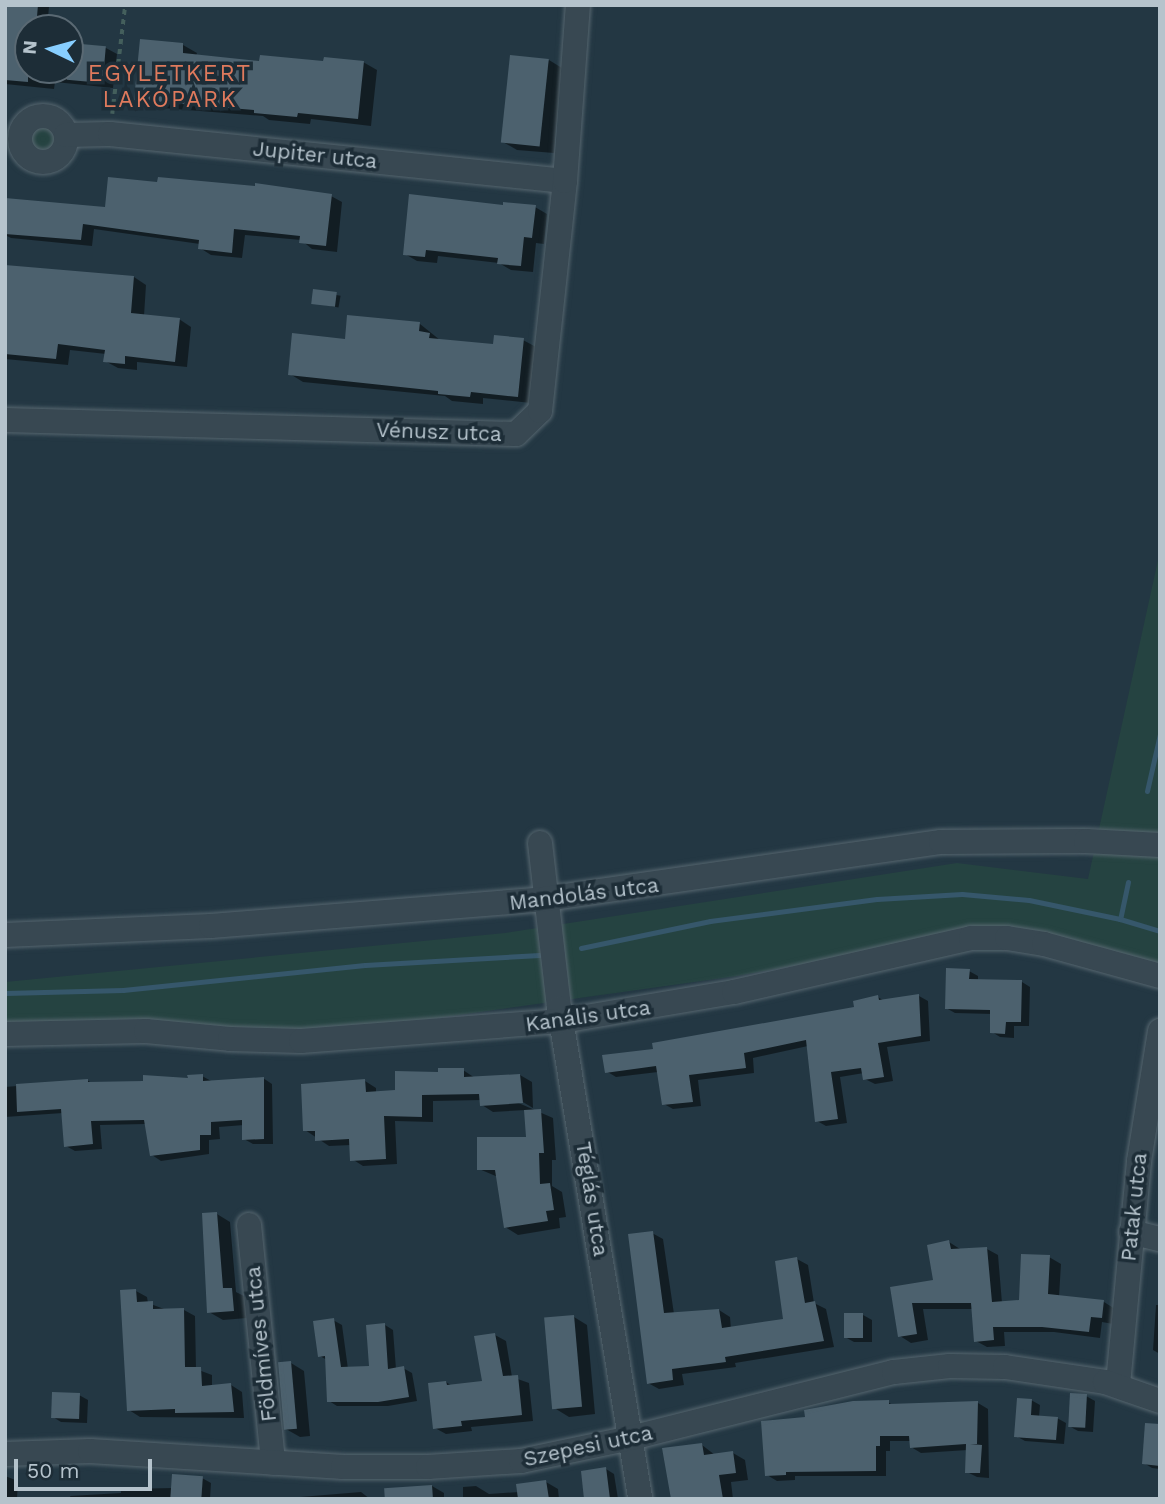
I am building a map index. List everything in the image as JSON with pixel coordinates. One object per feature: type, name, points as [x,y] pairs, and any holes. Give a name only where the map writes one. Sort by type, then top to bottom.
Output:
[{"type":"street","name":"Vénusz utca","points":[[5,420],[516,435],[540,411],[565,181],[578,5]]},
{"type":"street","name":"Jupiter utca","points":[[66,135],[110,134],[565,181]]},
{"type":"street","name":"Mandolás utca","points":[[5,935],[211,926],[545,900],[941,842],[1086,841],[1160,845]]},
{"type":"street","name":"Téglás utca","points":[[540,843],[562,1021],[640,1499]]},
{"type":"street","name":"Kanális utca","points":[[5,1034],[146,1031],[230,1039],[301,1041],[562,1021],[734,992],[971,938],[1007,938],[1044,944],[1160,976]]},
{"type":"street","name":"Patak utca","points":[[1118,1384],[1131,1232],[1160,1031]]},
{"type":"street","name":"Földmíves utca","points":[[249,1225],[273,1463]]},
{"type":"street","points":[[1131,1232],[1160,1239]]},
{"type":"street","name":"Szepesi utca","points":[[5,1454],[90,1451],[355,1467],[522,1461],[631,1438],[894,1372],[950,1366],[1005,1367],[1118,1384],[1160,1401]]},
{"type":"path","points":[[110,134],[125,5]]},
{"type":"green space","points":[[43,123],[54,128],[59,139],[54,150],[43,155],[32,150],[27,139],[32,128]]},
{"type":"green space","points":[[1160,551],[1160,971],[989,930],[737,976],[295,1038],[5,1027],[5,982],[505,933],[957,863],[1088,879]]},
{"type":"building","points":[[5,5],[38,5],[37,14],[14,14],[14,81],[5,80]]},
{"type":"building","points":[[140,39],[183,43],[183,53],[259,61],[260,55],[323,61],[324,57],[364,61],[358,119],[298,113],[297,117],[254,113],[254,110],[134,100]]},
{"type":"building","points":[[84,44],[106,46],[103,83],[84,81]]},
{"type":"building","points":[[510,55],[549,59],[540,147],[501,143]]},
{"type":"building","points":[[108,177],[157,182],[158,177],[255,186],[255,183],[332,194],[326,246],[299,243],[300,236],[234,229],[232,253],[198,249],[199,240],[83,224],[81,240],[5,234],[5,198],[105,207]]},
{"type":"building","points":[[409,194],[503,205],[503,202],[536,205],[532,238],[524,237],[521,266],[497,264],[498,258],[426,250],[425,257],[403,255]]},
{"type":"building","points":[[5,265],[134,276],[131,313],[180,318],[175,362],[125,356],[125,364],[103,362],[105,350],[58,344],[56,359],[5,354]]},
{"type":"building","points":[[313,289],[337,292],[335,307],[311,304]]},
{"type":"building","points":[[347,315],[420,322],[419,331],[430,333],[429,338],[493,344],[494,335],[524,338],[518,397],[471,392],[470,397],[438,394],[438,391],[288,375],[292,333],[345,339]]},
{"type":"building","points":[[946,968],[970,969],[969,979],[1022,980],[1021,1022],[1006,1022],[1005,1034],[990,1033],[990,1010],[945,1009]]},
{"type":"building","points":[[919,994],[921,1036],[878,1043],[884,1077],[863,1080],[861,1068],[831,1072],[838,1119],[815,1122],[806,1040],[744,1053],[746,1068],[689,1075],[693,1102],[662,1105],[656,1066],[605,1073],[602,1055],[653,1049],[652,1043],[854,1007],[853,1001],[878,995],[879,1000]]},
{"type":"building","points":[[438,1068],[464,1068],[464,1077],[520,1074],[523,1103],[480,1106],[479,1094],[422,1095],[422,1117],[384,1116],[386,1159],[350,1161],[349,1139],[315,1141],[315,1131],[303,1131],[301,1084],[365,1079],[366,1092],[395,1090],[395,1071],[438,1072]]},
{"type":"building","points":[[203,1074],[203,1081],[264,1077],[264,1139],[242,1140],[242,1120],[211,1122],[211,1135],[200,1135],[200,1150],[150,1156],[144,1120],[91,1121],[93,1144],[64,1147],[61,1109],[17,1112],[16,1084],[88,1079],[88,1082],[143,1081],[143,1075],[188,1078],[187,1075]]},
{"type":"building","points":[[541,1109],[544,1153],[539,1153],[540,1184],[550,1183],[554,1210],[546,1211],[548,1221],[504,1228],[495,1170],[477,1170],[477,1137],[526,1137],[524,1110]]},
{"type":"building","points":[[217,1212],[223,1288],[232,1288],[234,1311],[207,1313],[202,1213]]},
{"type":"building","points":[[653,1231],[664,1313],[719,1309],[722,1328],[783,1319],[775,1261],[797,1257],[805,1303],[815,1301],[824,1341],[725,1357],[726,1362],[672,1369],[673,1380],[647,1384],[628,1234]]},
{"type":"building","points":[[949,1240],[951,1249],[987,1247],[992,1302],[1019,1300],[1021,1254],[1050,1255],[1048,1294],[1104,1300],[1102,1318],[1091,1317],[1089,1332],[1042,1327],[993,1327],[994,1340],[974,1342],[971,1303],[912,1303],[917,1334],[898,1337],[890,1287],[933,1280],[927,1245]]},
{"type":"building","points":[[136,1289],[137,1302],[153,1301],[153,1309],[184,1308],[185,1367],[201,1367],[202,1386],[231,1383],[234,1412],[175,1413],[175,1409],[127,1411],[120,1290]]},
{"type":"building","points":[[844,1313],[863,1313],[863,1338],[844,1338]]},
{"type":"building","points":[[574,1315],[582,1407],[552,1409],[544,1318]]},
{"type":"building","points":[[334,1318],[341,1367],[369,1366],[366,1325],[385,1323],[388,1369],[404,1366],[409,1397],[378,1402],[327,1402],[325,1356],[318,1357],[313,1321]]},
{"type":"building","points":[[495,1333],[503,1376],[518,1375],[522,1415],[461,1421],[462,1426],[433,1429],[428,1383],[446,1381],[447,1385],[482,1381],[474,1336]]},
{"type":"building","points":[[291,1361],[297,1429],[284,1430],[278,1362]]},
{"type":"building","points":[[52,1392],[80,1393],[79,1419],[51,1418]]},
{"type":"building","points":[[1070,1393],[1087,1394],[1085,1428],[1068,1427]]},
{"type":"building","points":[[1017,1398],[1032,1399],[1031,1415],[1058,1417],[1056,1440],[1014,1437]]},
{"type":"building","points":[[889,1400],[889,1404],[978,1401],[977,1444],[970,1444],[982,1445],[980,1473],[965,1473],[966,1444],[910,1448],[909,1436],[880,1436],[880,1446],[876,1446],[876,1471],[786,1472],[786,1475],[765,1476],[761,1421],[805,1417],[804,1410],[853,1401]]},
{"type":"building","points":[[1145,1423],[1160,1424],[1160,1466],[1142,1464]]},
{"type":"building","points":[[702,1443],[704,1455],[733,1451],[736,1473],[719,1475],[723,1499],[671,1499],[662,1448]]},
{"type":"building","points":[[606,1467],[610,1499],[584,1499],[581,1471]]},
{"type":"building","points":[[172,1474],[203,1476],[201,1499],[170,1499]]},
{"type":"building","points":[[546,1480],[549,1499],[518,1499],[516,1484]]},
{"type":"building","points":[[432,1485],[433,1499],[385,1499],[384,1488]]},
{"type":"waterway","points":[[1147,791],[1160,734]]},
{"type":"waterway","points":[[1128,882],[1120,919],[1160,931]]},
{"type":"waterway","points":[[581,948],[710,921],[877,899],[962,894],[1029,900],[1120,919]]},
{"type":"waterway","points":[[5,993],[123,990],[365,965],[540,955]]},
{"type":"district","name":"EGYLETKERT LAKÓPARK","points":[[170,87]]}]
